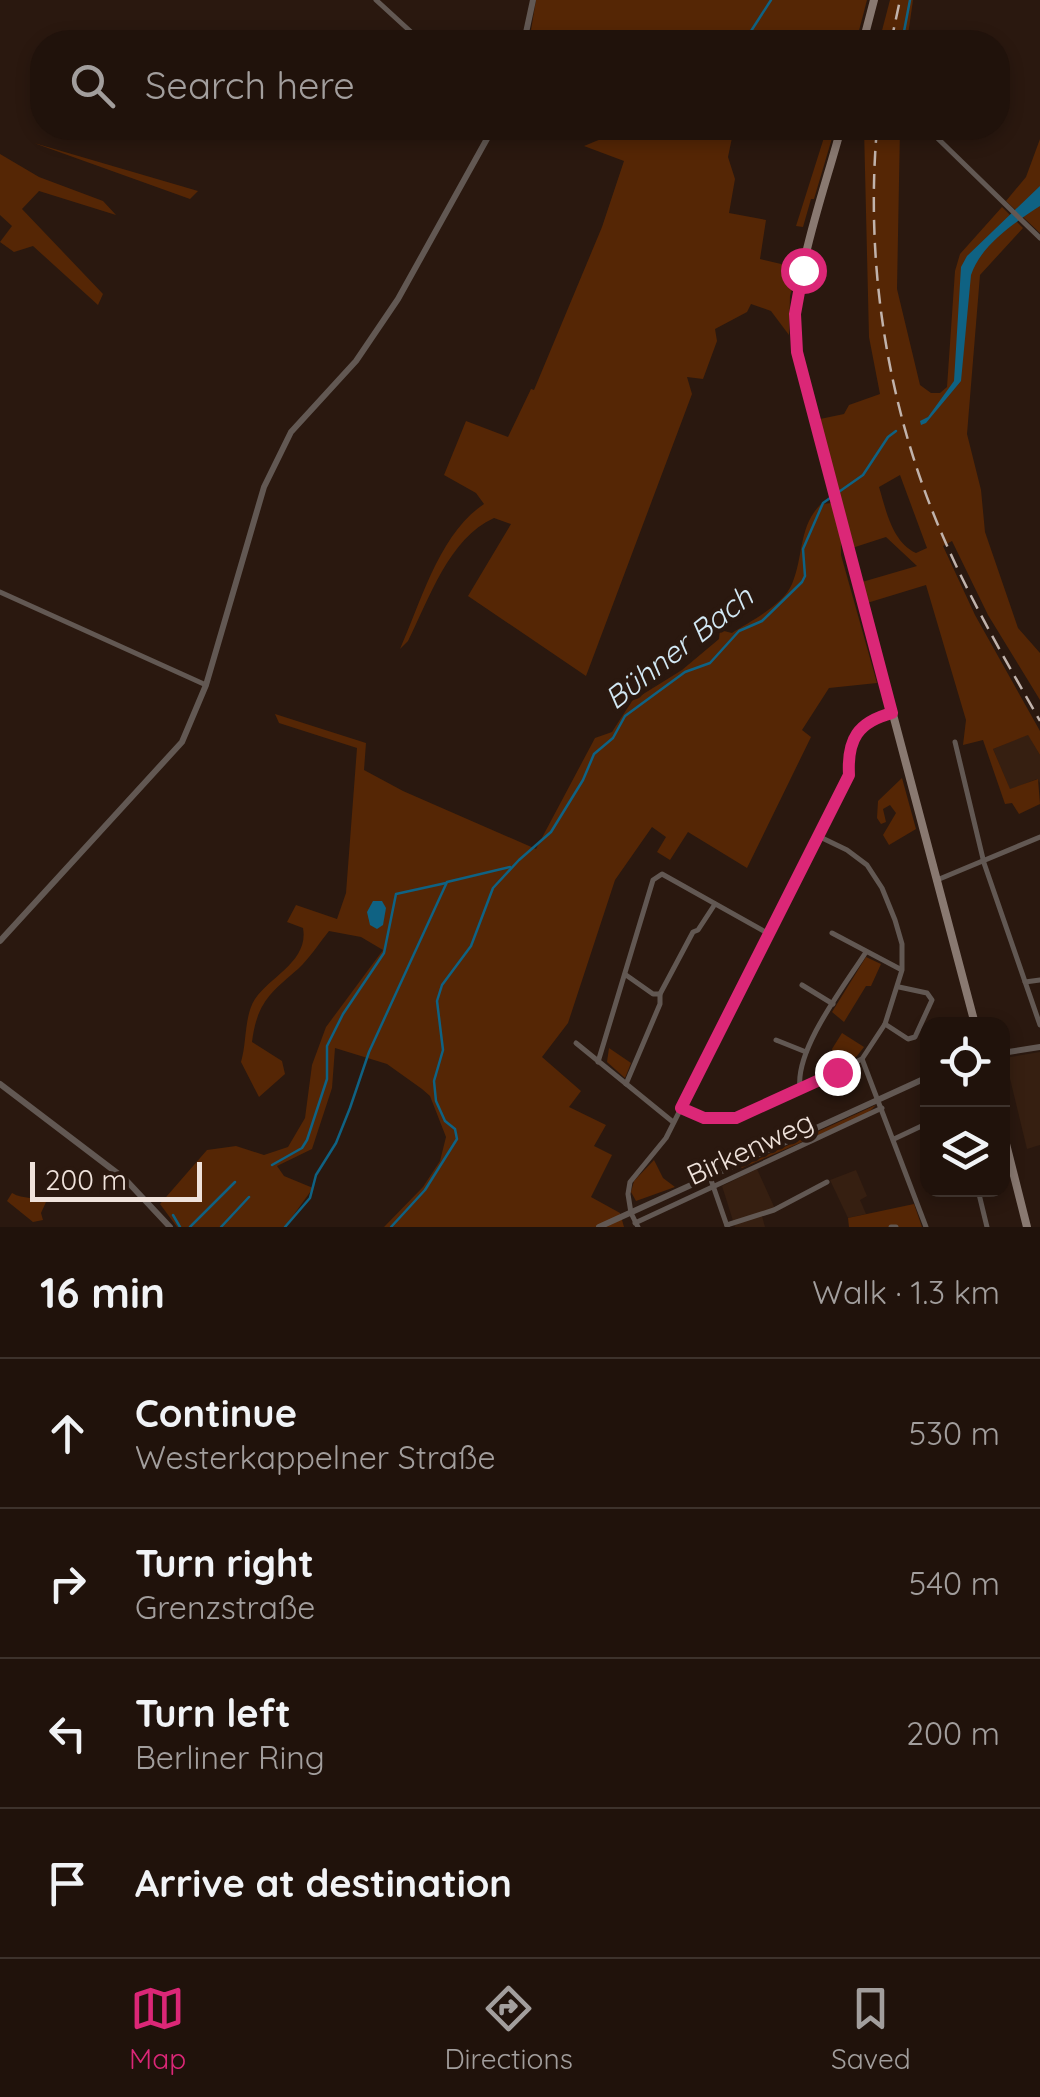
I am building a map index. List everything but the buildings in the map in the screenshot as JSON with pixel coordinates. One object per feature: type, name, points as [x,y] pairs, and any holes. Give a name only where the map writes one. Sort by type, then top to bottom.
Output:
[{"type":"main road","points":[[866,30],[874,0]]},
{"type":"main road","points":[[838,140],[803,270],[795,314],[797,352],[973,1017]]},
{"type":"main road","points":[[1010,1158],[1028,1227]]},
{"type":"street","points":[[376,0],[409,30]]},
{"type":"street","points":[[527,30],[533,0]]},
{"type":"street","points":[[0,941],[182,742],[206,685],[275,459],[291,432],[372,340],[487,140]]},
{"type":"street","points":[[939,140],[1040,238]]},
{"type":"street","points":[[0,592],[206,685]]},
{"type":"street","points":[[636,1226],[628,1194],[630,1182],[658,1150],[769,934],[849,775],[850,746],[858,731],[869,720],[892,713]]},
{"type":"street","points":[[955,742],[984,863],[1040,1025]]},
{"type":"street","points":[[681,1108],[704,1118],[736,1118],[862,1059],[884,1024],[902,970],[902,944],[882,888],[867,865],[818,836]]},
{"type":"street","points":[[937,880],[1040,837]]},
{"type":"street","points":[[598,1062],[653,880],[662,874],[769,934]]},
{"type":"street","points":[[626,1084],[660,1004],[660,994],[693,932],[715,904]]},
{"type":"street","points":[[832,933],[902,970]]},
{"type":"street","points":[[800,1088],[798,1075],[806,1052],[866,952]]},
{"type":"street","points":[[626,975],[652,994],[660,994]]},
{"type":"street","points":[[1024,982],[1040,980]]},
{"type":"street","points":[[802,985],[833,1004]]},
{"type":"street","points":[[884,1024],[908,1038],[915,1037],[932,1000],[927,993],[898,987]]},
{"type":"street","points":[[776,1040],[806,1052]]},
{"type":"street","points":[[576,1043],[673,1122]]},
{"type":"street","points":[[1010,1053],[1040,1047]]},
{"type":"street","points":[[862,1059],[926,1227]]},
{"type":"street","points":[[600,1227],[881,1104],[920,1082]]},
{"type":"street","points":[[0,1084],[125,1179],[170,1227]]},
{"type":"street","name":"Birkenweg","points":[[636,1226],[881,1104]]},
{"type":"street","points":[[894,1139],[920,1127]]},
{"type":"street","points":[[710,1176],[728,1226],[774,1210],[827,1182]]},
{"type":"street","points":[[980,1197],[987,1227]]},
{"type":"shaded area","points":[[536,0],[867,0],[859,30],[531,30]]},
{"type":"shaded area","points":[[890,0],[913,0],[909,30],[882,30]]},
{"type":"shaded area","points":[[1040,139],[1040,233],[1006,201],[1026,177]]},
{"type":"shaded area","points":[[599,140],[732,140],[728,157],[735,179],[729,213],[766,220],[760,259],[798,268],[790,296],[789,335],[771,311],[751,304],[747,312],[715,329],[717,341],[703,379],[687,377],[692,394],[586,676],[468,596],[511,524],[494,518],[478,527],[453,555],[408,641],[400,649],[443,551],[468,517],[484,504],[476,493],[444,475],[466,421],[508,437],[531,389],[534,390],[602,227],[624,161],[584,146]]},
{"type":"shaded area","points":[[823,140],[831,140],[803,227],[796,226]]},
{"type":"shaded area","points":[[864,140],[900,140],[897,289],[920,385],[931,393],[940,393],[947,387],[955,271],[960,254],[1002,207],[1023,228],[980,275],[967,434],[981,490],[985,532],[1018,628],[1040,653],[1040,700],[988,615],[952,541],[943,546],[975,615],[1040,731],[1040,755],[1028,735],[993,749],[1010,789],[1038,779],[1040,804],[1019,814],[1012,803],[1005,804],[983,740],[963,745],[966,720],[926,585],[867,603],[862,582],[917,566],[886,537],[852,548],[820,419],[844,414],[849,405],[880,394],[869,337]],"holes":[[[900,475],[927,548],[916,553],[896,533],[879,487]]]},
{"type":"shaded area","points":[[34,143],[198,191],[190,199]]},
{"type":"shaded area","points":[[0,154],[39,177],[103,201],[116,215],[39,191],[22,209],[103,294],[98,305],[33,246],[14,252],[0,242],[12,226],[0,215]]},
{"type":"shaded area","points":[[832,503],[841,536],[841,555],[877,683],[829,688],[802,730],[811,737],[747,868],[688,832],[670,860],[657,852],[666,837],[652,827],[615,880],[568,1023],[542,1057],[581,1091],[569,1107],[606,1125],[594,1146],[612,1155],[591,1197],[620,1213],[624,1227],[384,1227],[423,1187],[440,1161],[446,1137],[430,1096],[422,1089],[387,1064],[335,1048],[332,1088],[312,1149],[277,1166],[284,1176],[313,1188],[285,1227],[177,1227],[160,1204],[207,1150],[236,1146],[264,1155],[288,1147],[305,1118],[312,1065],[326,1027],[383,950],[361,937],[329,931],[302,965],[272,992],[257,1018],[252,1042],[282,1061],[285,1074],[259,1097],[241,1062],[249,1013],[255,999],[300,950],[303,928],[287,922],[296,905],[337,919],[346,893],[357,748],[279,723],[275,714],[366,743],[364,770],[536,849],[595,738],[612,732],[632,701],[682,670],[719,639],[720,630],[732,633],[782,599],[796,573],[808,522],[821,504]]},
{"type":"shaded area","points":[[1028,734],[1040,755],[1040,783],[1037,779],[1010,790],[993,749]]},
{"type":"shaded area","points":[[902,778],[916,829],[889,845],[883,835],[896,813],[890,805],[883,809],[886,822],[881,824],[877,818],[878,801]]},
{"type":"shaded area","points":[[866,957],[881,964],[871,986],[866,986],[844,1022],[832,1012]]},
{"type":"shaded area","points":[[842,1033],[864,1047],[838,1067],[832,1049]]},
{"type":"shaded area","points":[[609,1048],[631,1063],[625,1078],[607,1062]]},
{"type":"shaded area","points":[[1040,1052],[1040,1145],[1027,1149],[1010,1079],[1010,1057]]},
{"type":"shaded area","points":[[876,1105],[867,1114],[741,1167]]},
{"type":"shaded area","points":[[654,1160],[663,1178],[675,1187],[636,1201],[631,1192],[634,1181]]},
{"type":"shaded area","points":[[757,1169],[776,1211],[762,1216],[765,1227],[735,1227],[722,1186]]},
{"type":"shaded area","points":[[856,1170],[867,1196],[860,1200],[866,1214],[848,1218],[830,1180]]},
{"type":"shaded area","points":[[12,1193],[46,1202],[41,1213],[43,1220],[33,1222],[7,1201]]},
{"type":"shaded area","points":[[914,1204],[922,1227],[849,1227],[848,1218]]},
{"type":"water","points":[[1040,186],[1040,206],[1000,236],[976,264],[971,275],[961,381],[921,425],[920,421],[928,417],[954,381],[961,267],[967,256]]},
{"type":"water","points":[[373,901],[382,901],[386,908],[383,925],[377,929],[370,925],[367,912]]},
{"type":"waterway","points":[[752,30],[771,0]]},
{"type":"waterway","points":[[904,30],[910,0]]},
{"type":"waterway","name":"Bühner Bach","points":[[391,1227],[425,1190],[457,1139],[455,1129],[445,1121],[436,1101],[434,1081],[443,1050],[437,1001],[442,985],[471,946],[493,888],[551,832],[594,754],[613,738],[625,716],[685,672],[710,663],[739,631],[762,621],[802,582],[803,549],[823,503],[863,475],[896,431]]},
{"type":"waterway","points":[[285,1227],[310,1198],[316,1175],[336,1143],[369,1052],[447,882],[510,867]]},
{"type":"waterway","points":[[272,1165],[302,1148],[307,1140],[327,1079],[327,1046],[343,1014],[384,953],[396,894],[446,883]]},
{"type":"waterway","points":[[190,1227],[235,1182]]},
{"type":"waterway","points":[[221,1227],[249,1197]]},
{"type":"waterway","points":[[173,1215],[180,1227]]},
{"type":"railway","points":[[894,30],[900,0]]},
{"type":"railway","points":[[876,140],[874,231],[878,282],[884,334],[907,435],[952,557],[1040,721]]},
{"type":"route","points":[[803,270],[795,314],[797,352],[892,713],[869,720],[858,731],[850,746],[849,775],[681,1108],[704,1118],[736,1118],[837,1072]]}]
